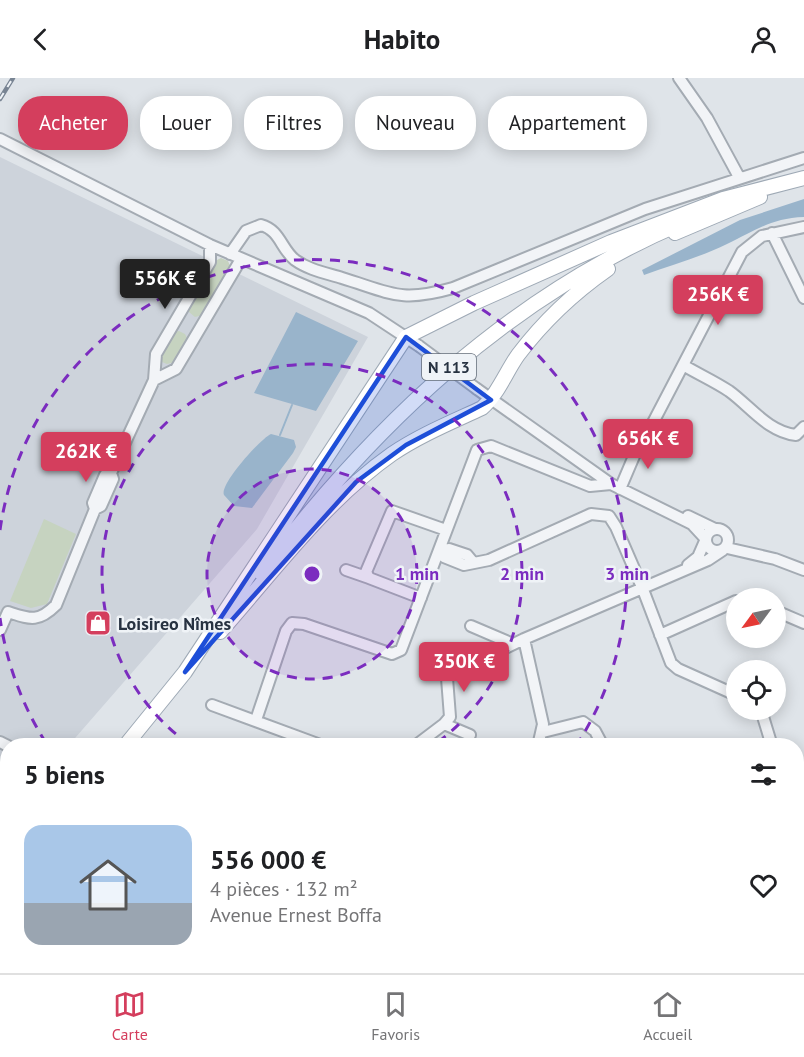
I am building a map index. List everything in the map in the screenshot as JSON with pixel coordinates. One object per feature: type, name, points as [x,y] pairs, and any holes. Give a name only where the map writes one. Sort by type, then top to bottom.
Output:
[{"type":"main road","points":[[185,672],[406,337],[474,303],[611,242],[723,200],[804,178]]},
{"type":"main road","points":[[185,672],[290,551],[356,482],[406,445],[482,408],[491,400],[504,376],[535,334],[556,312],[609,268],[676,232],[804,178]]},
{"type":"main road","name":"N 113","points":[[139,738],[185,672],[269,563],[359,454],[454,363],[550,294],[641,242],[729,203],[804,178]]},
{"type":"main road","name":"N 113","points":[[132,738],[171,692]]},
{"type":"street","points":[[679,78],[718,137],[739,177]]},
{"type":"street","points":[[0,139],[230,255],[343,300],[369,313],[616,486],[692,524],[712,549],[725,549],[775,559]]},
{"type":"street","points":[[230,255],[246,231],[261,225],[272,229],[292,258],[309,268],[388,295],[424,295],[453,288],[645,210],[739,177],[804,158]]},
{"type":"street","points":[[616,486],[646,436],[742,252],[756,240],[772,233],[804,227]]},
{"type":"street","points":[[772,233],[804,298]]},
{"type":"street","points":[[0,630],[4,610],[38,618],[45,616],[56,606],[95,508],[101,506],[113,479],[111,473],[154,380],[156,354],[210,262],[210,245]]},
{"type":"street","points":[[154,380],[176,369],[241,260]]},
{"type":"street","points":[[682,365],[728,390],[758,417],[781,430],[796,435],[804,427]]},
{"type":"street","points":[[256,720],[289,625],[300,622],[394,654],[401,650],[475,454],[484,447],[498,448],[590,486],[616,486]]},
{"type":"street","points":[[641,499],[715,529],[775,559],[804,570]]},
{"type":"street","points":[[369,578],[366,572],[392,511],[446,530]]},
{"type":"street","points":[[440,551],[444,557],[464,565],[474,561],[493,559],[591,514],[602,514],[613,520],[674,666],[726,690]]},
{"type":"street","points":[[681,570],[698,557],[705,539],[715,529]]},
{"type":"street","points":[[426,738],[444,724],[451,711],[448,676],[518,641],[708,560],[725,549],[729,538],[726,534]]},
{"type":"street","points":[[346,570],[421,598]]},
{"type":"street","points":[[660,635],[726,605]]},
{"type":"street","points":[[786,615],[804,622]]},
{"type":"street","points":[[471,626],[518,641]]},
{"type":"street","points":[[518,641],[543,732],[541,738]]},
{"type":"street","points":[[212,705],[302,738]]},
{"type":"street","points":[[764,720],[770,738]]},
{"type":"street","points":[[543,732],[583,722],[595,731],[599,738]]},
{"type":"street","points":[[444,724],[470,735]]},
{"type":"highlighted area","points":[[406,337],[491,400],[406,445],[356,482],[185,672]]},
{"type":"shaded area","points":[[0,157],[368,337],[257,529],[75,738],[0,738]]},
{"type":"green space","points":[[221,258],[228,261],[231,268],[203,315],[195,317],[189,312],[188,306],[215,261]]},
{"type":"green space","points":[[179,331],[185,334],[188,340],[175,362],[167,364],[162,362],[160,356],[174,332]]},
{"type":"green space","points":[[44,519],[76,534],[47,604],[31,608],[10,601]]},
{"type":"water","points":[[804,199],[804,217],[782,220],[764,226],[707,253],[644,275],[642,270],[740,220]]},
{"type":"water","points":[[296,312],[358,341],[316,411],[254,393]]},
{"type":"water","points":[[271,434],[294,440],[296,447],[293,453],[252,508],[234,506],[224,495],[228,482],[250,453]]},
{"type":"waterway","points":[[280,435],[292,405]]},
{"type":"railway","points":[[0,99],[13,78]]},
{"type":"place","name":"Loisireo Nîmes","points":[[98,623]]}]
